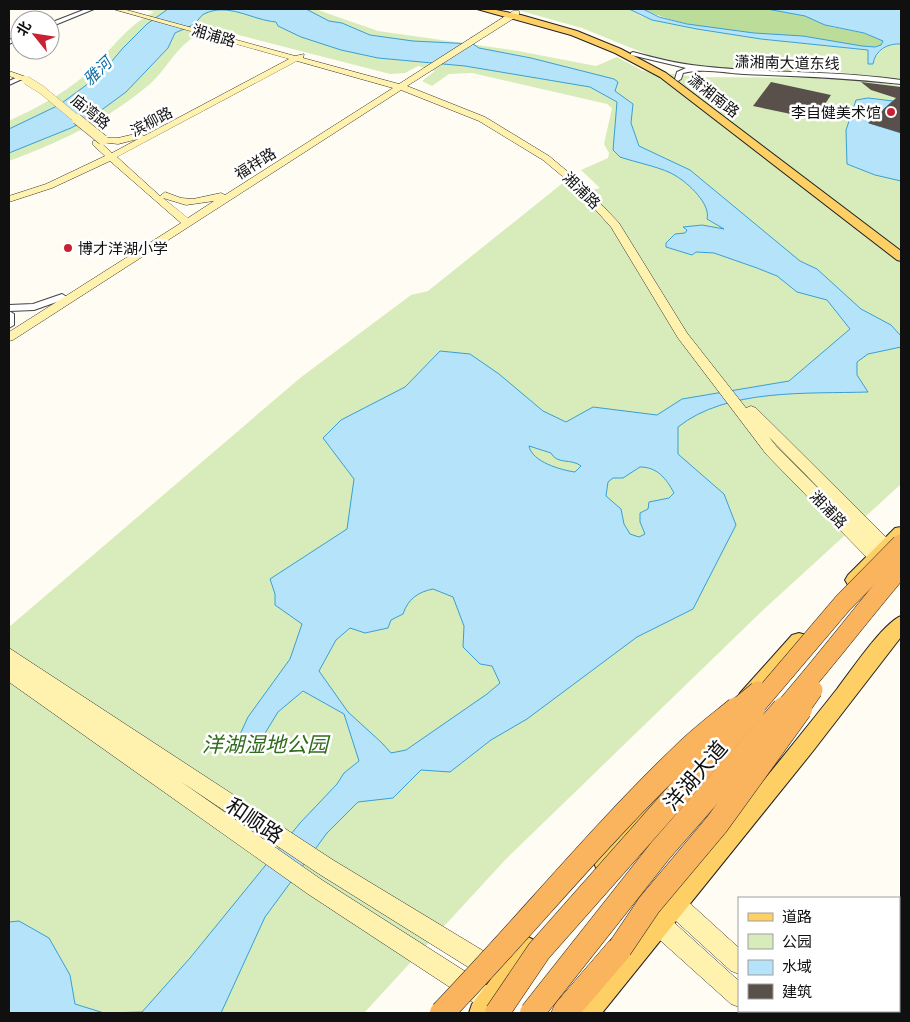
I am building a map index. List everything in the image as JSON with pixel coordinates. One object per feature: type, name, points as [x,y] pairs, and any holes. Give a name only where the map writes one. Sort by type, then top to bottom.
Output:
[{"type":"highway","name":"洋湖大道","points":[[490,1009],[732,733],[887,549]]},
{"type":"highway","name":"洋湖大道","points":[[532,1013],[571,961],[660,851],[830,656],[859,616],[901,567]]},
{"type":"highway","points":[[442,1013],[493,960],[600,839],[655,783],[704,736],[794,659],[815,635]]},
{"type":"highway","points":[[564,1013],[620,948],[649,905],[717,824],[775,746],[814,689],[830,656]]},
{"type":"main road","name":"湘浦路","points":[[116,9],[380,79],[396,88],[421,91],[461,105],[518,134],[549,154],[597,195],[635,242],[674,310],[727,388],[746,410],[771,450],[901,561]]},
{"type":"main road","name":"湘浦路","points":[[126,9],[144,15]]},
{"type":"main road","name":"潇湘南路","points":[[480,9],[512,14],[581,32],[634,54],[678,79],[901,250]]},
{"type":"main road","points":[[494,10],[501,15],[499,22],[516,19],[534,21]]},
{"type":"main road","name":"潇湘南路","points":[[512,14],[603,44],[663,75],[901,257]]},
{"type":"main road","name":"福祥路","points":[[9,330],[162,233],[189,220],[222,196],[512,14]]},
{"type":"main road","name":"湘浦路","points":[[199,30],[272,52],[296,56],[316,64],[380,79]]},
{"type":"main road","points":[[272,52],[280,56],[280,64],[298,62],[316,64]]},
{"type":"main road","name":"滨柳路","points":[[9,199],[49,186],[296,56]]},
{"type":"main road","points":[[380,79],[401,78],[422,72]]},
{"type":"main road","points":[[421,91],[415,81],[422,72]]},
{"type":"main road","name":"庙湾路","points":[[14,79],[100,142],[165,195],[189,220]]},
{"type":"main road","points":[[396,88],[402,91],[421,91]]},
{"type":"main road","name":"福祥路","points":[[9,337],[396,88]]},
{"type":"main road","points":[[84,168],[96,152],[100,142],[140,139]]},
{"type":"main road","points":[[84,168],[128,166],[126,155],[140,139]]},
{"type":"main road","name":"庙湾路","points":[[128,166],[167,207],[189,220]]},
{"type":"main road","name":"滨柳路","points":[[9,195],[84,168]]},
{"type":"main road","points":[[165,195],[175,200],[191,203],[222,196]]},
{"type":"main road","points":[[162,233],[171,222],[167,207]]},
{"type":"main road","points":[[490,1009],[506,977],[542,931],[634,826],[901,533]]},
{"type":"main road","name":"湘浦路","points":[[887,549],[901,579]]},
{"type":"main road","points":[[586,1013],[660,925],[806,744],[879,649],[901,624]]},
{"type":"main road","name":"和顺路","points":[[9,656],[326,867],[506,977]]},
{"type":"main road","name":"和顺路","points":[[9,672],[490,1009]]},
{"type":"main road","points":[[675,905],[738,962]]},
{"type":"main road","points":[[660,925],[738,995]]},
{"type":"street","points":[[60,21],[90,9]]},
{"type":"street","name":"潇湘南大道东线","points":[[634,54],[702,68],[742,73],[833,74],[901,82]]},
{"type":"street","name":"潇湘南大道东线","points":[[678,79],[680,72],[692,68],[734,73],[842,75],[901,82]]},
{"type":"street","points":[[9,308],[34,307],[62,297]]},
{"type":"street","points":[[9,314],[9,325]]},
{"type":"green space","name":"洋湖湿地公园","points":[[143,9],[315,9],[378,31],[518,51],[596,66],[617,57],[643,71],[698,77],[852,78],[901,86],[901,484],[761,612],[506,859],[364,1013],[9,1013],[9,627],[300,378],[411,295],[428,291],[564,182],[577,194],[600,188],[581,170],[608,158],[609,153],[604,144],[612,108],[607,104],[472,73],[449,74],[432,86],[422,81],[435,71],[418,66],[405,73],[390,74],[204,26],[190,32],[198,35],[178,51],[150,84],[117,109],[65,138],[9,161],[9,121],[58,95],[85,75],[125,33],[143,18],[154,12]]},
{"type":"green space","points":[[514,9],[629,9],[641,16],[697,29],[761,39],[868,50],[874,59],[885,48],[901,44],[901,80],[830,71],[756,71],[721,69],[685,63],[651,56],[582,28]]},
{"type":"green space","points":[[643,9],[767,9],[805,16],[832,27],[863,33],[883,40],[881,45],[864,47],[844,45],[805,36],[724,30],[674,20]]},
{"type":"water","points":[[168,9],[306,9],[329,21],[342,23],[370,35],[413,41],[473,44],[479,48],[531,58],[614,79],[618,82],[615,91],[633,104],[631,123],[639,146],[690,170],[800,261],[817,269],[861,309],[891,325],[901,336],[901,347],[868,354],[857,362],[857,375],[868,392],[794,394],[744,399],[720,405],[698,414],[678,427],[678,454],[724,494],[736,525],[693,609],[637,637],[527,719],[491,740],[450,772],[421,770],[393,798],[358,802],[327,833],[265,917],[221,1013],[104,1013],[142,1012],[190,958],[300,823],[337,784],[344,773],[359,761],[344,714],[303,691],[278,712],[253,753],[237,741],[248,717],[290,659],[302,624],[275,605],[275,594],[270,579],[347,529],[354,479],[323,438],[341,420],[405,387],[440,351],[470,354],[499,374],[543,411],[566,422],[593,407],[657,415],[682,399],[789,381],[850,329],[827,300],[797,292],[777,276],[714,253],[696,252],[692,255],[666,247],[666,243],[675,234],[685,233],[687,230],[683,227],[702,225],[724,229],[707,219],[706,207],[698,194],[681,179],[665,170],[620,157],[613,150],[617,102],[590,87],[465,66],[378,58],[341,50],[301,37],[278,26],[276,22],[222,10],[204,14],[191,25],[175,33],[168,48],[126,92],[92,117],[71,128],[9,153],[9,129],[59,105],[100,75],[147,24]],"holes":[[[529,446],[551,453],[557,459],[573,462],[581,466],[575,472],[555,467],[535,457]],[[640,467],[651,469],[664,478],[674,493],[669,498],[649,502],[648,509],[640,513],[640,522],[645,534],[639,537],[630,534],[624,524],[621,509],[606,496],[608,482],[613,478],[623,478]],[[433,589],[453,597],[464,626],[463,647],[480,664],[492,666],[500,683],[406,750],[391,753],[348,712],[319,671],[336,640],[350,628],[365,633],[388,628],[391,620],[403,614],[411,600],[418,594]]]},
{"type":"water","points":[[629,9],[643,9],[659,17],[687,24],[754,33],[803,36],[875,47],[881,45],[883,41],[864,33],[825,25],[805,16],[767,9],[901,9],[901,44],[883,48],[876,55],[873,64],[868,64],[868,50],[761,39],[697,29],[652,20]]},
{"type":"water","points":[[868,98],[893,101],[869,123],[901,133],[901,181],[875,175],[847,164],[846,130],[856,100]]},
{"type":"water","points":[[19,921],[49,938],[70,975],[75,1004],[104,1013],[9,1013],[9,922]]},
{"type":"building","points":[[771,82],[831,95],[815,119],[753,106]]},
{"type":"building","name":"李自健美术馆","points":[[861,82],[901,87],[901,133],[868,123],[896,98],[871,90]]},
{"type":"place","name":"李自健美术馆","points":[[891,112]]},
{"type":"place","name":"博才洋湖小学","points":[[68,248]]},
{"type":"water label","name":"雅河","points":[[97,71]]}]
